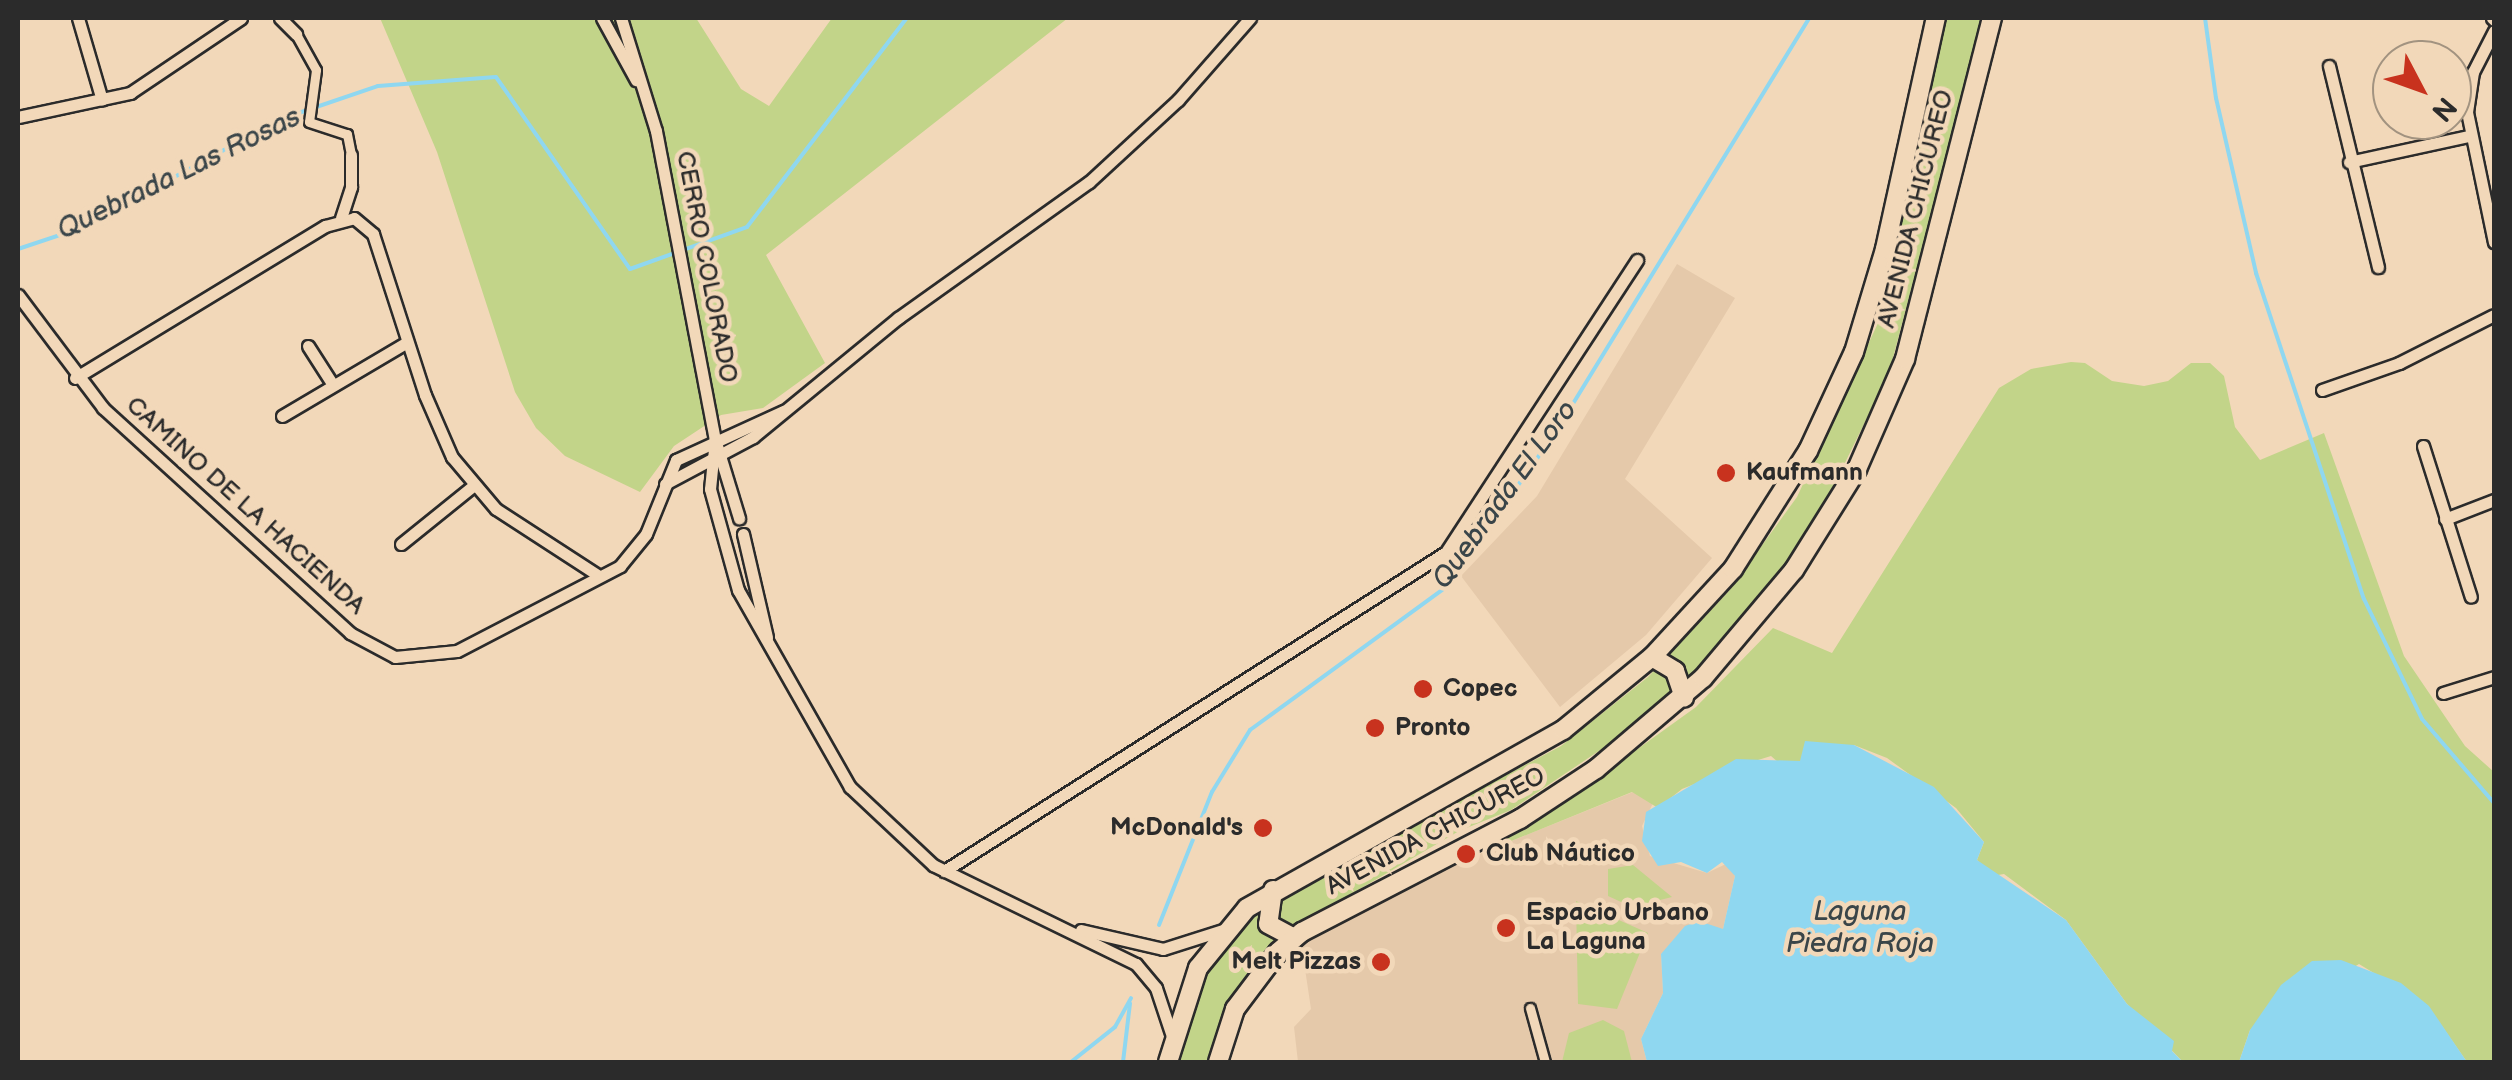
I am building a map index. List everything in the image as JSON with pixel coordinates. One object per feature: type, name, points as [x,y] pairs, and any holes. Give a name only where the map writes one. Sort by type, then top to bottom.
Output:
[{"type":"main road","name":"AVENIDA CHICUREO","points":[[1168,1062],[1172,1036],[1198,968],[1226,929],[1272,890],[1465,790],[1563,730],[1652,657],[1750,544],[1841,384],[1884,249],[1936,18]]},
{"type":"main road","name":"AVENIDA CHICUREO","points":[[1218,1062],[1245,993],[1294,938],[1553,799],[1684,697],[1794,570],[1874,433],[1904,359],[1992,18]]},
{"type":"main road","points":[[1652,657],[1675,670],[1684,697]]},
{"type":"main road","points":[[1272,890],[1268,924],[1294,938]]},
{"type":"street","points":[[78,18],[102,100]]},
{"type":"street","points":[[18,117],[102,100],[153,80],[240,18]]},
{"type":"street","points":[[280,18],[296,34],[316,70],[310,122],[348,134],[351,187],[341,218]]},
{"type":"street","name":"CERRO COLORADO","points":[[602,18],[649,104]]},
{"type":"street","name":"CERRO COLORADO","points":[[622,18],[649,104],[715,439],[710,489],[727,557],[768,646],[850,786],[873,814],[944,871],[1142,969],[1156,988],[1172,1036]]},
{"type":"street","name":"CAMINO DE LA HACIENDA","points":[[662,486],[715,457],[783,411],[898,318],[1089,182],[1178,100],[1250,18]]},
{"type":"street","points":[[2472,85],[2473,72],[2494,31]]},
{"type":"street","points":[[2329,66],[2378,267]]},
{"type":"street","points":[[2350,162],[2450,140]]},
{"type":"street","points":[[2469,140],[2494,242]]},
{"type":"street","points":[[74,378],[341,218],[354,218],[373,234],[433,418],[474,486],[508,518],[599,576]]},
{"type":"street","points":[[944,871],[1446,552],[1636,260]]},
{"type":"street","name":"CAMINO DE LA HACIENDA","points":[[18,295],[74,378],[312,599],[379,652],[411,660],[457,651],[599,576],[636,551],[676,460],[783,411]]},
{"type":"street","points":[[2322,390],[2399,363],[2494,315]]},
{"type":"street","points":[[282,416],[406,342]]},
{"type":"street","points":[[308,346],[334,385]]},
{"type":"street","points":[[2422,446],[2471,597]]},
{"type":"street","name":"CERRO COLORADO","points":[[715,457],[739,518]]},
{"type":"street","points":[[400,544],[474,486]]},
{"type":"street","points":[[2445,519],[2494,500]]},
{"type":"street","name":"CERRO COLORADO","points":[[744,534],[768,646]]},
{"type":"street","points":[[727,557],[748,549]]},
{"type":"street","points":[[2443,693],[2494,678]]},
{"type":"street","name":"CERRO COLORADO","points":[[1052,922],[1156,949],[1226,929]]},
{"type":"street","points":[[1530,1008],[1545,1062]]},
{"type":"shaded area","points":[[1677,264],[1735,298],[1625,479],[1712,558],[1646,635],[1560,707],[1461,576],[1537,496]]},
{"type":"shaded area","name":"Espacio Urbano La Laguna","points":[[1633,792],[1653,803],[1642,826],[1650,856],[1707,873],[1728,863],[1735,876],[1723,929],[1661,954],[1663,993],[1641,1039],[1647,1062],[1298,1062],[1294,1027],[1311,1009],[1301,942],[1462,861]]},
{"type":"green space","points":[[380,18],[696,18],[741,89],[769,106],[832,18],[1068,18],[766,255],[825,363],[763,408],[721,415],[674,446],[640,492],[565,456],[536,428],[515,392],[437,152]]},
{"type":"green space","points":[[1941,18],[1983,18],[1889,373],[1817,520],[1720,650],[1642,722],[1511,810],[1459,831],[1293,928],[1278,923],[1276,905],[1302,883],[1561,746],[1648,677],[1728,592],[1797,497],[1885,308]]},
{"type":"green space","points":[[2085,363],[2112,381],[2144,386],[2168,381],[2191,363],[2210,363],[2224,376],[2235,427],[2260,460],[2324,433],[2404,656],[2465,746],[2494,772],[2494,1062],[2467,1062],[2428,1006],[2359,964],[2250,1030],[2239,1062],[2183,1062],[2127,1004],[2066,920],[2004,874],[1992,876],[1977,860],[1984,842],[1956,808],[1887,758],[1854,745],[1800,761],[1779,763],[1771,756],[1745,764],[1682,789],[1658,808],[1632,792],[1504,844],[1500,834],[1525,830],[1696,707],[1773,628],[1832,653],[1999,388],[2031,369]]},
{"type":"green space","points":[[1633,865],[1672,897],[1632,907],[1608,896],[1608,869]]},
{"type":"green space","points":[[1576,901],[1648,933],[1617,1009],[1578,1004]]},
{"type":"green space","points":[[1260,909],[1264,929],[1277,942],[1236,994],[1211,1062],[1175,1062],[1208,968]]},
{"type":"green space","points":[[1603,1020],[1624,1031],[1632,1062],[1562,1062],[1569,1033]]},
{"type":"water","name":"Laguna Piedra Roja","points":[[1805,741],[1854,745],[1934,787],[1984,842],[1977,860],[2066,920],[2127,1004],[2174,1041],[2172,1051],[2183,1062],[1647,1062],[1641,1039],[1663,993],[1661,954],[1685,926],[1699,921],[1723,929],[1735,876],[1722,862],[1707,873],[1681,862],[1658,866],[1642,841],[1646,812],[1736,759],[1800,761]]},
{"type":"water","points":[[2341,960],[2401,983],[2429,1006],[2467,1062],[2239,1062],[2250,1030],[2281,985],[2312,961]]},
{"type":"waterway","name":"Quebrada Las Rosas","points":[[18,249],[81,228],[281,119],[378,86],[496,77],[630,269],[747,227],[907,18]]},
{"type":"waterway","name":"Quebrada El Loro","points":[[1159,925],[1212,792],[1250,730],[1446,587],[1555,433],[1809,18]]},
{"type":"waterway","points":[[2205,18],[2216,98],[2256,273],[2364,599],[2422,719],[2494,803]]},
{"type":"waterway","name":"Quebrada El Loro","points":[[1071,1062],[1115,1027],[1131,998]]},
{"type":"waterway","points":[[1123,1062],[1130,1003]]},
{"type":"place","name":"Kaufmann","points":[[1726,473]]},
{"type":"place","name":"Copec","points":[[1423,689]]},
{"type":"place","name":"Pronto","points":[[1375,728]]},
{"type":"place","name":"McDonald's","points":[[1263,828]]},
{"type":"place","name":"Club Náutico","points":[[1466,854]]},
{"type":"place","name":"Espacio Urbano La Laguna","points":[[1506,928]]},
{"type":"place","name":"Melt Pizzas","points":[[1381,962]]}]
